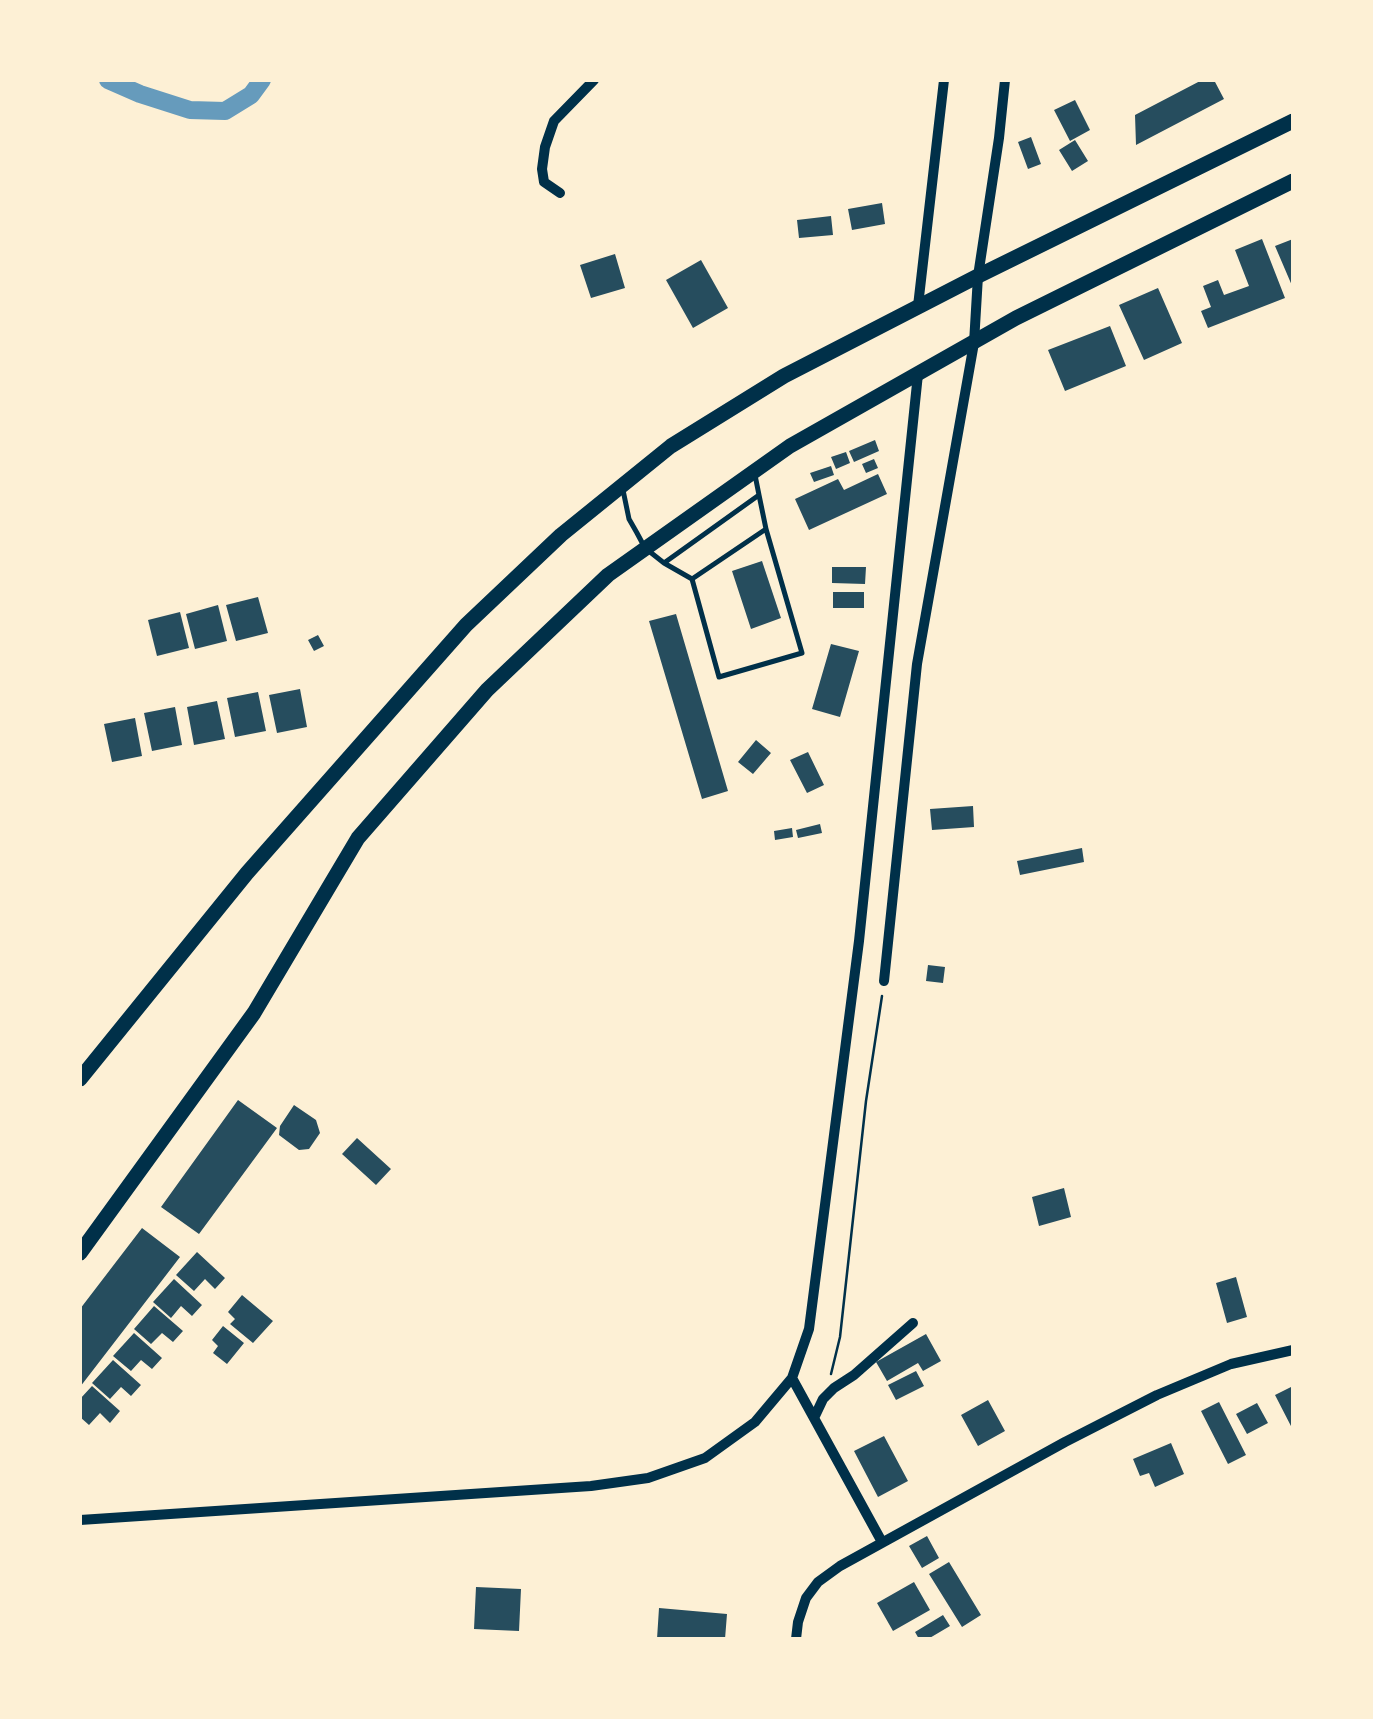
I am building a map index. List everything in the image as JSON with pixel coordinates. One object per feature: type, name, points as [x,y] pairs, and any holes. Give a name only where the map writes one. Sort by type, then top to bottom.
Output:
[{"type":"highway","points":[[80,1079],[247,873],[466,624],[561,535],[672,446],[784,376],[1293,120]]},
{"type":"highway","points":[[80,1252],[254,1013],[358,838],[487,690],[608,575],[790,446],[1016,318],[1293,181]]},
{"type":"street","points":[[560,193],[544,182],[546,147],[554,121],[594,80]]},
{"type":"street","points":[[918,306],[944,80]]},
{"type":"street","points":[[884,981],[916,664],[974,344],[978,276],[1005,80]]},
{"type":"street","points":[[80,1520],[572,1488],[648,1478],[705,1458],[755,1422],[792,1378],[809,1329],[859,941],[918,374]]},
{"type":"street","points":[[814,1418],[823,1399],[834,1388],[854,1376],[913,1323]]},
{"type":"street","points":[[796,1639],[806,1598],[818,1582],[840,1566],[1157,1395],[1231,1364],[1293,1350]]},
{"type":"street","points":[[792,1378],[882,1542]]},
{"type":"lane","points":[[622,486],[629,518],[645,548],[692,579],[720,677],[802,653],[766,529],[754,472]]},
{"type":"lane","points":[[664,563],[759,495]]},
{"type":"lane","points":[[692,579],[766,529]]},
{"type":"path","points":[[823,1399],[840,1337],[866,1101],[884,981]]},
{"type":"building","points":[[1202,80],[1214,80],[1224,99],[1136,145],[1135,115]]},
{"type":"building","points":[[1075,100],[1090,130],[1070,141],[1054,110]]},
{"type":"building","points":[[1031,137],[1041,164],[1028,169],[1018,142]]},
{"type":"building","points":[[1075,140],[1088,161],[1072,171],[1059,150]]},
{"type":"building","points":[[882,203],[885,224],[852,230],[848,209]]},
{"type":"building","points":[[831,216],[833,235],[799,238],[797,220]]},
{"type":"building","points":[[1262,239],[1285,298],[1208,328],[1201,311],[1211,307],[1203,286],[1218,280],[1224,295],[1249,286],[1235,250]]},
{"type":"building","points":[[1293,239],[1293,288],[1275,246]]},
{"type":"building","points":[[615,254],[625,288],[591,298],[580,265]]},
{"type":"building","points":[[701,260],[728,308],[693,328],[666,280]]},
{"type":"building","points":[[1158,288],[1182,343],[1144,360],[1119,305]]},
{"type":"building","points":[[1110,326],[1126,366],[1065,391],[1048,350]]},
{"type":"building","points":[[875,440],[879,451],[854,462],[849,451]]},
{"type":"building","points":[[846,452],[850,463],[836,469],[831,457]]},
{"type":"building","points":[[874,459],[878,468],[866,473],[862,464]]},
{"type":"building","points":[[831,466],[834,475],[814,482],[810,473]]},
{"type":"building","points":[[878,474],[887,494],[809,530],[795,499],[838,479],[844,490]]},
{"type":"building","points":[[762,561],[781,618],[751,629],[732,571]]},
{"type":"building","points":[[832,567],[866,567],[865,584],[832,583]]},
{"type":"building","points":[[833,592],[864,592],[864,608],[833,608]]},
{"type":"building","points":[[258,597],[268,633],[236,641],[226,605]]},
{"type":"building","points":[[218,605],[227,641],[195,649],[186,614]]},
{"type":"building","points":[[180,612],[189,648],[157,656],[148,620]]},
{"type":"building","points":[[676,614],[728,791],[702,799],[649,621]]},
{"type":"building","points":[[318,635],[324,646],[314,651],[308,640]]},
{"type":"building","points":[[831,644],[859,651],[840,717],[812,709]]},
{"type":"building","points":[[300,689],[307,727],[277,733],[269,695]]},
{"type":"building","points":[[258,692],[266,731],[235,737],[227,698]]},
{"type":"building","points":[[217,701],[225,739],[194,745],[187,707]]},
{"type":"building","points":[[175,707],[182,745],[152,751],[144,713]]},
{"type":"building","points":[[135,718],[142,756],[112,762],[104,724]]},
{"type":"building","points":[[756,740],[771,753],[753,774],[738,762]]},
{"type":"building","points":[[808,752],[824,785],[807,793],[790,760]]},
{"type":"building","points":[[973,806],[974,827],[932,830],[930,809]]},
{"type":"building","points":[[820,824],[822,833],[798,838],[796,830]]},
{"type":"building","points":[[792,828],[793,837],[775,840],[774,831]]},
{"type":"building","points":[[1082,848],[1084,862],[1020,875],[1017,861]]},
{"type":"building","points":[[928,965],[945,967],[943,983],[926,981]]},
{"type":"building","points":[[238,1100],[277,1128],[199,1234],[161,1207]]},
{"type":"building","points":[[294,1105],[316,1120],[320,1133],[309,1149],[299,1150],[279,1135],[280,1126]]},
{"type":"building","points":[[357,1138],[391,1169],[376,1185],[342,1154]]},
{"type":"building","points":[[1064,1188],[1071,1217],[1039,1226],[1032,1197]]},
{"type":"building","points":[[142,1228],[180,1257],[80,1387],[80,1309]]},
{"type":"building","points":[[197,1252],[225,1278],[215,1289],[205,1279],[194,1291],[176,1275]]},
{"type":"building","points":[[1236,1277],[1247,1317],[1227,1323],[1216,1283]]},
{"type":"building","points":[[174,1279],[202,1305],[192,1316],[181,1306],[171,1318],[153,1302]]},
{"type":"building","points":[[242,1295],[273,1321],[253,1343],[230,1324],[235,1319],[228,1312]]},
{"type":"building","points":[[154,1306],[183,1331],[173,1342],[162,1333],[151,1344],[134,1329]]},
{"type":"building","points":[[223,1326],[244,1343],[227,1364],[213,1353],[218,1346],[212,1340]]},
{"type":"building","points":[[134,1333],[162,1358],[152,1369],[141,1360],[131,1371],[113,1356]]},
{"type":"building","points":[[926,1334],[941,1361],[923,1371],[918,1363],[887,1381],[876,1362]]},
{"type":"building","points":[[113,1360],[141,1385],[131,1396],[121,1387],[110,1399],[92,1383]]},
{"type":"building","points":[[916,1371],[924,1386],[896,1400],[888,1385]]},
{"type":"building","points":[[92,1386],[120,1411],[110,1423],[100,1413],[89,1425],[80,1417],[80,1399]]},
{"type":"building","points":[[1293,1386],[1293,1430],[1275,1395]]},
{"type":"building","points":[[988,1400],[1005,1431],[978,1446],[961,1415]]},
{"type":"building","points":[[1219,1402],[1246,1455],[1228,1464],[1201,1411]]},
{"type":"building","points":[[1257,1403],[1268,1423],[1247,1434],[1236,1414]]},
{"type":"building","points":[[884,1436],[908,1481],[878,1497],[854,1451]]},
{"type":"building","points":[[1171,1443],[1184,1474],[1155,1487],[1149,1473],[1140,1476],[1133,1459]]},
{"type":"building","points":[[927,1536],[939,1558],[922,1568],[909,1546]]},
{"type":"building","points":[[949,1562],[981,1615],[962,1627],[929,1574]]},
{"type":"building","points":[[914,1582],[930,1610],[893,1631],[877,1603]]},
{"type":"building","points":[[476,1587],[521,1589],[519,1631],[474,1629]]},
{"type":"building","points":[[659,1608],[727,1614],[725,1639],[657,1639]]},
{"type":"building","points":[[943,1615],[950,1626],[928,1639],[919,1639],[915,1632]]},
{"type":"waterway","points":[[108,80],[190,110],[225,111],[251,95],[262,80]]}]
